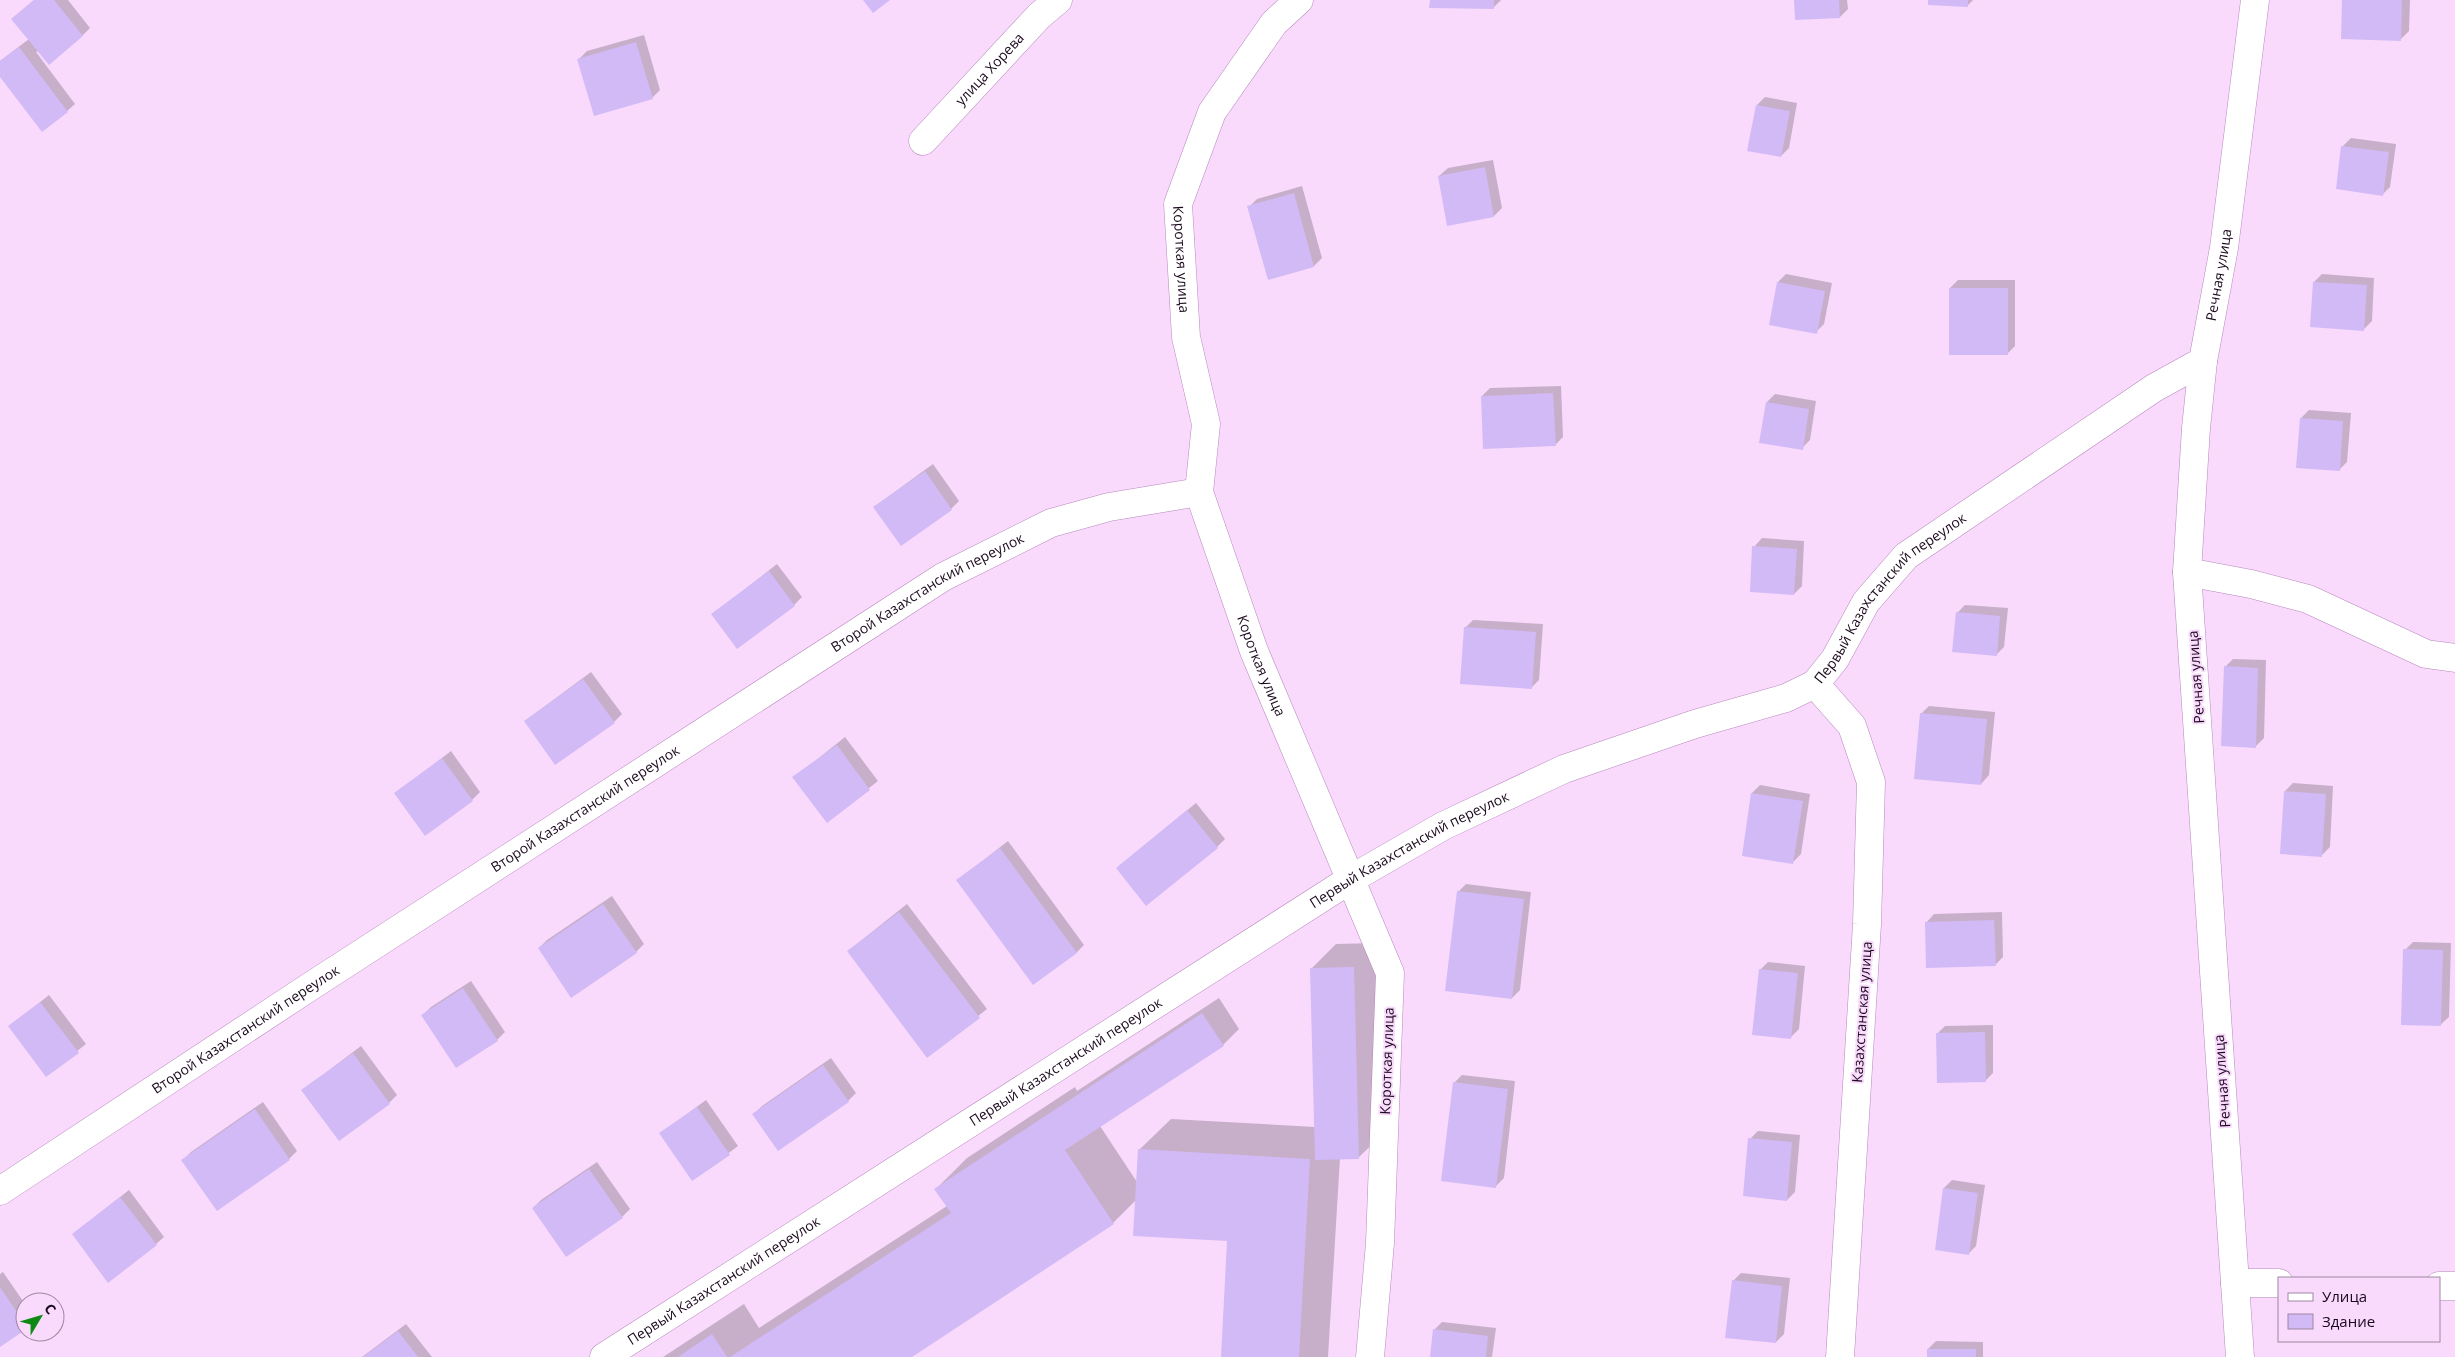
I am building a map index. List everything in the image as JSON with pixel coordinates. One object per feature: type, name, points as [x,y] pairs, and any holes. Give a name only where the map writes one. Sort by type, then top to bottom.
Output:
[{"type":"street","name":"улица Хорева","points":[[923,141],[1040,16],[1058,0]]},
{"type":"street","name":"Короткая улица","points":[[1299,0],[1274,23],[1212,112],[1178,204],[1186,337],[1206,424],[1199,492],[1254,650],[1390,973],[1380,1243],[1370,1357]]},
{"type":"street","name":"Речная улица","points":[[2240,1357],[2187,572],[2196,428],[2203,361],[2224,248],[2255,0]]},
{"type":"street","name":"Первый Казахстанский переулок","points":[[604,1357],[1350,879],[1444,826],[1564,769],[1695,724],[1786,698],[1815,684],[1835,659],[1866,602],[1906,556],[2154,388],[2203,361]]},
{"type":"street","name":"Второй Казахстанский переулок","points":[[0,1191],[320,981],[943,578],[1050,523],[1109,507],[1199,492]]},
{"type":"street","points":[[2187,572],[2251,584],[2308,598],[2426,654],[2455,658]]},
{"type":"street","name":"Казахстанская улица","points":[[1815,684],[1852,726],[1871,782],[1867,924],[1840,1357]]},
{"type":"street","points":[[2235,1282],[2278,1283]]},
{"type":"street","points":[[2440,1286],[2455,1286]]},
{"type":"building","points":[[34,0],[54,0],[83,36],[49,65],[11,19]]},
{"type":"building","points":[[863,0],[890,0],[873,13]]},
{"type":"building","points":[[1430,0],[1494,0],[1494,9],[1429,8]]},
{"type":"building","points":[[1794,0],[1839,0],[1840,18],[1795,20]]},
{"type":"building","points":[[1928,0],[1968,0],[1968,7],[1928,5]]},
{"type":"building","points":[[2342,0],[2402,0],[2401,41],[2341,39]]},
{"type":"building","points":[[636,42],[653,99],[594,116],[577,59]]},
{"type":"building","points":[[19,47],[68,112],[42,132],[0,77],[0,61]]},
{"type":"building","points":[[1756,105],[1790,111],[1781,157],[1747,151]]},
{"type":"building","points":[[2341,146],[2389,152],[2383,196],[2336,189]]},
{"type":"building","points":[[1485,167],[1494,217],[1447,226],[1438,176]]},
{"type":"building","points":[[1294,193],[1314,267],[1268,280],[1247,206]]},
{"type":"building","points":[[1777,282],[1825,291],[1817,334],[1769,325]]},
{"type":"building","points":[[2313,282],[2367,285],[2364,331],[2310,327]]},
{"type":"building","points":[[1949,288],[2008,288],[2008,355],[1949,355]]},
{"type":"building","points":[[1553,393],[1556,446],[1483,449],[1481,396]]},
{"type":"building","points":[[1766,402],[1809,409],[1803,450],[1759,443]]},
{"type":"building","points":[[2300,418],[2343,421],[2340,471],[2296,468]]},
{"type":"building","points":[[925,471],[952,510],[901,546],[873,507]]},
{"type":"building","points":[[1752,546],[1797,549],[1794,595],[1750,592]]},
{"type":"building","points":[[769,571],[795,606],[737,649],[711,614]]},
{"type":"building","points":[[1956,612],[2000,616],[1997,656],[1952,652]]},
{"type":"building","points":[[1464,627],[1536,632],[1532,689],[1460,684]]},
{"type":"building","points":[[2224,666],[2258,668],[2256,748],[2221,746]]},
{"type":"building","points":[[583,679],[615,723],[555,765],[524,721]]},
{"type":"building","points":[[1920,713],[1987,719],[1981,785],[1914,779]]},
{"type":"building","points":[[837,745],[870,790],[827,823],[792,777]]},
{"type":"building","points":[[442,758],[473,801],[425,836],[394,793]]},
{"type":"building","points":[[2284,791],[2326,794],[2322,857],[2280,854]]},
{"type":"building","points":[[1751,793],[1803,801],[1793,864],[1742,856]]},
{"type":"building","points":[[1187,810],[1218,848],[1146,906],[1116,868]]},
{"type":"building","points":[[1000,848],[1077,953],[1033,985],[956,880]]},
{"type":"building","points":[[1457,891],[1524,899],[1512,999],[1445,991]]},
{"type":"building","points":[[603,904],[637,953],[571,998],[538,948]]},
{"type":"building","points":[[899,912],[980,1018],[927,1058],[847,951]]},
{"type":"building","points":[[1994,920],[1996,966],[1926,968],[1925,922]]},
{"type":"building","points":[[2403,949],[2443,950],[2441,1026],[2401,1025]]},
{"type":"building","points":[[1354,967],[1359,1159],[1315,1160],[1310,968]]},
{"type":"building","points":[[1759,969],[1798,973],[1791,1039],[1752,1035]]},
{"type":"building","points":[[463,988],[498,1041],[456,1068],[421,1015]]},
{"type":"building","points":[[40,1002],[79,1053],[46,1077],[8,1026]]},
{"type":"building","points":[[1202,1013],[1224,1046],[1065,1150],[1114,1224],[912,1357],[730,1357],[951,1213],[934,1189]]},
{"type":"building","points":[[1985,1032],[1986,1082],[1937,1083],[1936,1033]]},
{"type":"building","points":[[353,1053],[390,1104],[339,1141],[301,1090]]},
{"type":"building","points":[[823,1065],[849,1102],[778,1151],[752,1114]]},
{"type":"building","points":[[1453,1082],[1508,1089],[1496,1188],[1441,1181]]},
{"type":"building","points":[[697,1107],[730,1155],[692,1181],[659,1133]]},
{"type":"building","points":[[255,1109],[290,1160],[217,1211],[181,1160]]},
{"type":"building","points":[[1748,1138],[1792,1142],[1787,1201],[1743,1196]]},
{"type":"building","points":[[1138,1149],[1310,1159],[1299,1357],[1221,1357],[1227,1241],[1133,1236]]},
{"type":"building","points":[[589,1169],[623,1218],[566,1257],[532,1208]]},
{"type":"building","points":[[1943,1188],[1978,1193],[1969,1255],[1935,1250]]},
{"type":"building","points":[[120,1197],[157,1245],[108,1283],[72,1234]]},
{"type":"building","points":[[1732,1280],[1782,1286],[1776,1343],[1725,1338]]},
{"type":"building","points":[[0,1287],[15,1309],[15,1337],[0,1347]]},
{"type":"building","points":[[1433,1329],[1488,1336],[1486,1357],[1430,1357]]},
{"type":"building","points":[[398,1331],[418,1357],[363,1357]]},
{"type":"building","points":[[712,1334],[727,1357],[678,1357]]},
{"type":"building","points":[[1927,1349],[1976,1349],[1976,1357],[1927,1357]]}]
